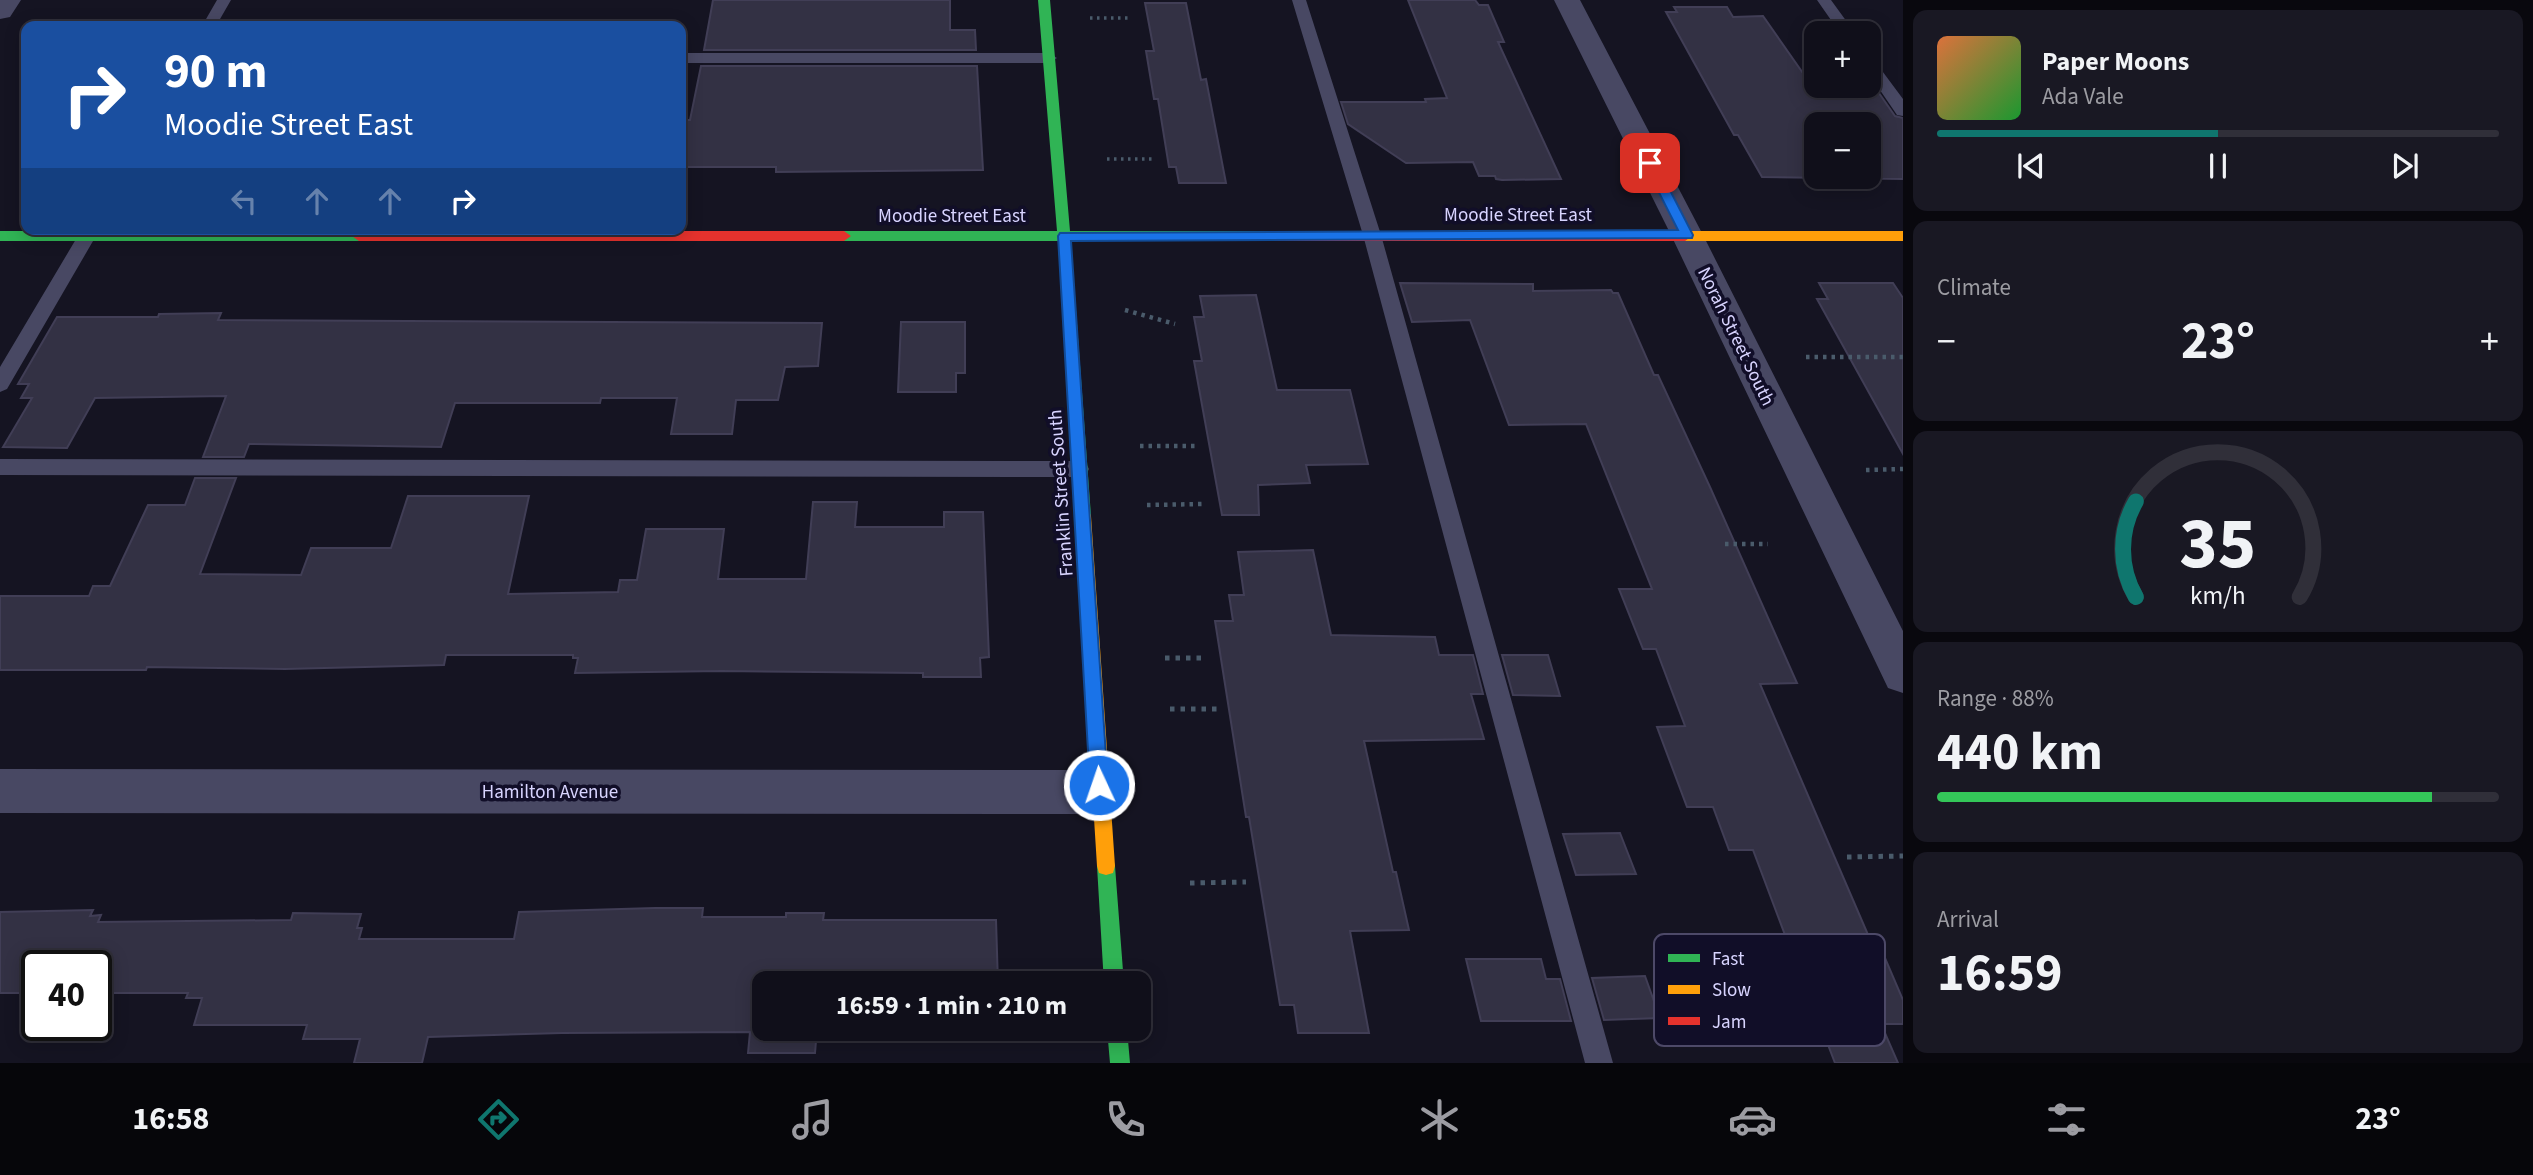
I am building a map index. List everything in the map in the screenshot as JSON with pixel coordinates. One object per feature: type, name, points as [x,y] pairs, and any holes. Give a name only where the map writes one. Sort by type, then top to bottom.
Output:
[{"type":"street","points":[[0,11],[8,0]]},
{"type":"street","name":"Franklin Street South","points":[[1044,0],[1064,236],[1113,971]]},
{"type":"street","name":"Norah Street South","points":[[1567,0],[1687,235],[1903,674]]},
{"type":"street","name":"Moodie Street East","points":[[0,236],[30,235]]},
{"type":"street","name":"Moodie Street East","points":[[686,235],[1903,236]]},
{"type":"street","name":"Hamilton Avenue","points":[[0,791],[1100,792]]},
{"type":"street","points":[[1118,1041],[1120,1063]]},
{"type":"lane","points":[[212,21],[224,0]]},
{"type":"lane","points":[[1300,0],[1371,236],[1599,1063]]},
{"type":"lane","points":[[1824,0],[1839,21]]},
{"type":"lane","points":[[686,58],[1049,58]]},
{"type":"lane","points":[[1881,80],[1903,111]]},
{"type":"lane","points":[[0,384],[89,235]]},
{"type":"lane","points":[[0,467],[1079,468]]},
{"type":"path","points":[[1090,18],[1132,18]]},
{"type":"path","points":[[1107,159],[1156,159]]},
{"type":"path","points":[[1125,310],[1175,324]]},
{"type":"path","points":[[1805,357],[1903,357]]},
{"type":"path","points":[[1140,446],[1198,446]]},
{"type":"path","points":[[1866,470],[1903,469]]},
{"type":"path","points":[[1147,505],[1203,504]]},
{"type":"path","points":[[1724,544],[1768,544]]},
{"type":"path","points":[[1165,658],[1204,658]]},
{"type":"path","points":[[1171,709],[1218,709]]},
{"type":"path","points":[[1847,857],[1903,856]]},
{"type":"path","points":[[1190,883],[1246,882]]},
{"type":"building","points":[[713,0],[950,0],[950,30],[975,30],[976,50],[704,50]]},
{"type":"building","points":[[1408,0],[1475,0],[1479,5],[1488,5],[1504,42],[1498,42],[1561,179],[1502,180],[1496,179],[1495,176],[1479,176],[1473,162],[1406,163],[1348,124],[1341,102],[1426,102],[1425,99],[1447,98]]},
{"type":"building","points":[[1145,3],[1186,3],[1201,80],[1206,79],[1226,183],[1179,183],[1176,167],[1169,167],[1158,99],[1154,99],[1146,51],[1154,51]]},
{"type":"building","points":[[1674,7],[1727,7],[1733,17],[1763,16],[1804,75],[1804,98],[1881,96],[1895,116],[1903,118],[1903,179],[1881,179],[1881,112],[1804,112],[1804,178],[1762,177],[1738,135],[1734,135],[1666,12],[1677,12]]},
{"type":"building","points":[[701,66],[977,66],[983,170],[776,172],[776,167],[686,167],[686,120],[690,120]]},
{"type":"building","points":[[1400,283],[1533,284],[1533,291],[1611,290],[1618,293],[1654,375],[1658,375],[1710,487],[1797,683],[1760,684],[1868,934],[1785,934],[1753,850],[1729,850],[1713,807],[1687,807],[1657,727],[1685,726],[1656,649],[1643,649],[1619,589],[1652,589],[1586,424],[1509,425],[1470,320],[1412,322]]},
{"type":"building","points":[[1819,283],[1893,283],[1903,298],[1903,454],[1817,299],[1828,299]]},
{"type":"building","points":[[1256,295],[1277,390],[1350,390],[1368,464],[1306,465],[1310,483],[1258,485],[1259,515],[1222,515],[1194,361],[1202,361],[1194,317],[1204,317],[1200,296]]},
{"type":"building","points":[[221,313],[218,320],[822,323],[818,366],[785,367],[778,400],[736,400],[732,434],[671,434],[677,398],[601,398],[600,403],[455,403],[441,447],[249,444],[244,457],[203,457],[226,396],[95,398],[67,448],[3,447],[32,398],[21,398],[29,384],[18,384],[57,317],[158,317],[159,314]]},
{"type":"building","points":[[901,322],[965,322],[965,373],[956,373],[956,392],[898,392]]},
{"type":"building","points":[[195,478],[236,478],[200,574],[301,575],[311,548],[391,548],[408,496],[529,496],[508,594],[618,592],[620,580],[637,580],[646,529],[724,529],[718,579],[806,579],[813,502],[857,502],[855,527],[944,527],[944,512],[983,512],[989,657],[980,658],[981,677],[923,677],[923,673],[722,671],[575,673],[578,658],[573,658],[573,655],[446,655],[444,665],[285,669],[147,667],[146,670],[0,670],[0,596],[89,596],[93,586],[110,586],[148,505],[185,505]]},
{"type":"building","points":[[1313,550],[1331,635],[1435,637],[1439,655],[1473,655],[1483,694],[1471,694],[1484,739],[1364,741],[1393,872],[1396,872],[1409,930],[1350,931],[1369,1033],[1298,1033],[1294,1005],[1280,1005],[1249,817],[1246,817],[1215,621],[1233,621],[1229,595],[1244,595],[1238,552]]},
{"type":"building","points":[[1502,655],[1548,655],[1560,696],[1513,695]]},
{"type":"building","points":[[1620,833],[1636,874],[1576,875],[1563,834]]},
{"type":"building","points":[[703,908],[702,917],[786,917],[786,913],[824,913],[823,920],[996,920],[998,971],[752,971],[752,1041],[816,1041],[815,1053],[748,1053],[750,1032],[562,1033],[428,1037],[422,1063],[354,1063],[360,1039],[303,1039],[307,1025],[194,1025],[202,998],[186,998],[188,993],[112,993],[112,950],[21,950],[21,993],[0,993],[0,912],[93,910],[90,916],[101,915],[98,922],[291,920],[293,913],[361,914],[357,928],[362,928],[359,939],[514,939],[519,912]]},
{"type":"building","points":[[1885,958],[1903,1000],[1903,1024],[1885,1024]]},
{"type":"building","points":[[1466,959],[1541,959],[1546,979],[1560,979],[1571,1021],[1481,1021]]},
{"type":"building","points":[[1645,976],[1654,1001],[1654,1018],[1604,1020],[1592,978]]},
{"type":"building","points":[[1885,1033],[1898,1063],[1835,1063],[1828,1046],[1885,1046]]},
{"type":"traffic: fast","points":[[1044,0],[1064,236],[1083,516]]},
{"type":"traffic: fast","points":[[0,236],[359,236]]},
{"type":"traffic: fast","points":[[844,236],[1275,236]]},
{"type":"traffic: fast","points":[[1106,866],[1113,971]]},
{"type":"traffic: fast","points":[[1118,1041],[1120,1063]]},
{"type":"traffic: slow","points":[[1685,236],[1903,236]]},
{"type":"traffic: slow","points":[[1083,516],[1106,866]]},
{"type":"traffic: jam","points":[[359,236],[844,236]]},
{"type":"traffic: jam","points":[[1275,236],[1685,236]]},
{"type":"route","points":[[1099,785],[1064,236],[1687,235],[1650,163]]}]
